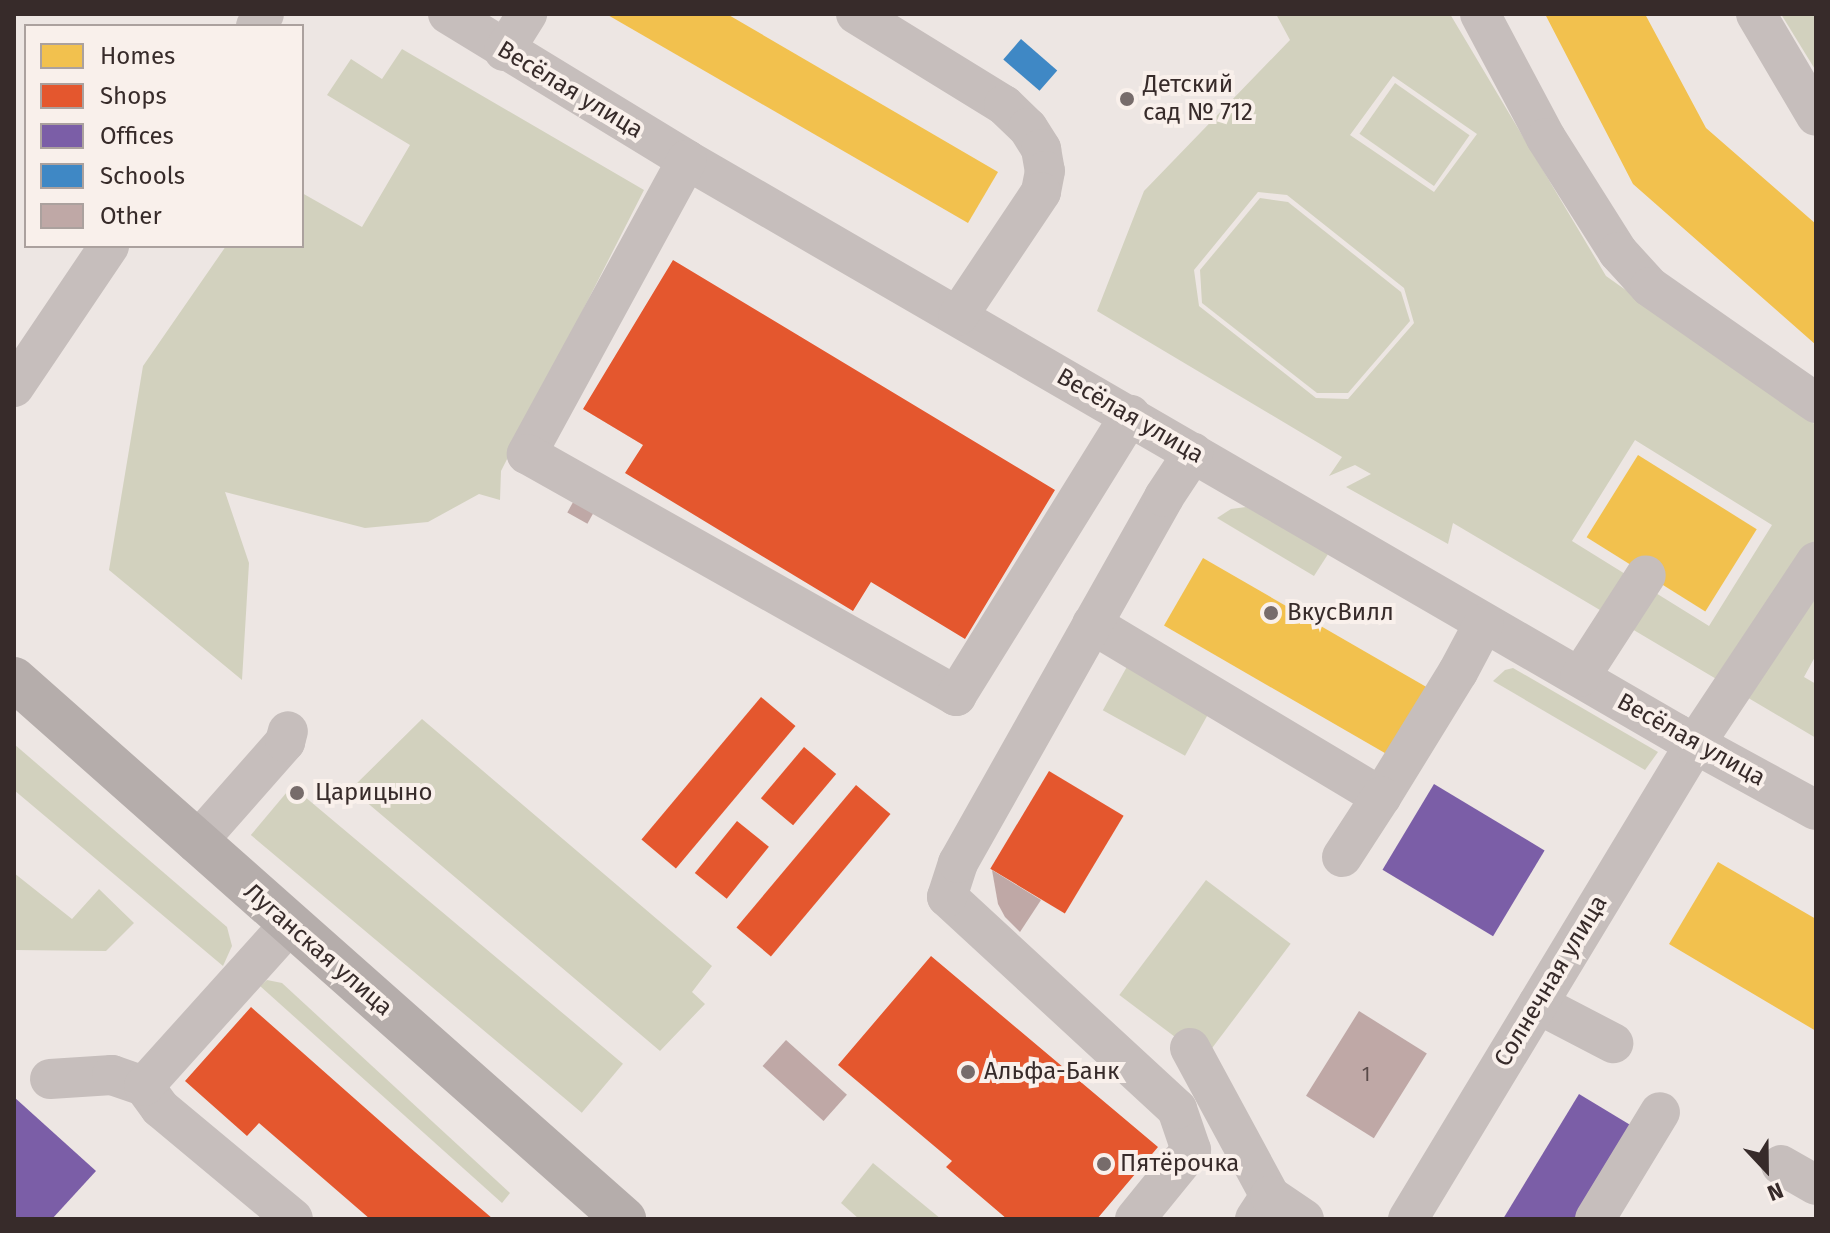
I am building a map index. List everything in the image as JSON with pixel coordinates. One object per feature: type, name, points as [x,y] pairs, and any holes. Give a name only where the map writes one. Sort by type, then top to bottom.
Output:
[{"type":"main road","name":"Луганская улица","points":[[22,691],[620,1218]]},
{"type":"street","name":"Весёлая улица","points":[[448,14],[687,160],[1484,623],[1695,744],[1814,805]]},
{"type":"street","points":[[504,51],[527,14]]},
{"type":"street","points":[[856,14],[1004,105],[1028,128],[1041,149],[1045,171],[1041,192],[958,316]]},
{"type":"street","points":[[1480,14],[1546,138],[1618,252],[1661,295],[1816,403]]},
{"type":"street","points":[[1756,14],[1816,116]]},
{"type":"street","points":[[687,160],[527,454],[956,696],[1130,415]]},
{"type":"street","points":[[14,387],[108,248]]},
{"type":"street","points":[[1135,1219],[1191,1150],[1177,1109],[947,897],[958,863],[1164,497],[1193,453]]},
{"type":"street","name":"Солнечная улица","points":[[1408,1219],[1695,744],[1816,562]]},
{"type":"street","points":[[1580,677],[1646,575]]},
{"type":"street","points":[[1342,857],[1458,672],[1484,623]]},
{"type":"street","points":[[1092,624],[1381,797]]},
{"type":"street","points":[[196,843],[290,738]]},
{"type":"street","points":[[144,1086],[289,925]]},
{"type":"street","points":[[1538,1004],[1613,1043]]},
{"type":"street","points":[[1190,1048],[1263,1207],[1304,1219]]},
{"type":"street","points":[[50,1079],[112,1075],[144,1086],[160,1108],[293,1219]]},
{"type":"street","points":[[1595,1219],[1660,1112]]},
{"type":"street","points":[[1781,1165],[1816,1185]]},
{"type":"green space","points":[[1276,14],[1450,14],[1606,276],[1816,425],[1816,655],[1804,677],[1816,684],[1816,738],[1453,523],[1448,544],[1346,487],[1371,474],[1355,465],[1329,476],[1342,457],[1097,311],[1144,191],[1290,40]],"holes":[[[1393,76],[1477,134],[1434,192],[1350,135]],[[1258,192],[1287,195],[1404,288],[1414,323],[1348,399],[1316,398],[1199,306],[1194,270]],[[1635,440],[1772,525],[1709,626],[1572,541]]]},
{"type":"green space","points":[[1781,14],[1816,14],[1816,71]]},
{"type":"green space","points":[[402,49],[644,190],[501,471],[500,500],[479,494],[428,522],[365,528],[225,492],[249,563],[242,680],[109,570],[143,366],[225,248],[304,248],[304,194],[362,227],[410,145],[327,95],[351,59],[382,79]]},
{"type":"green space","points":[[1395,83],[1470,135],[1434,186],[1359,134]]},
{"type":"green space","points":[[1260,198],[1288,202],[1401,292],[1410,321],[1348,393],[1317,393],[1202,303],[1200,270]]},
{"type":"green space","points":[[1246,507],[1330,551],[1314,576],[1217,518],[1231,509]]},
{"type":"green space","points":[[1129,663],[1211,709],[1185,756],[1103,710]]},
{"type":"green space","points":[[1513,668],[1658,752],[1645,770],[1493,681],[1505,670]]},
{"type":"green space","points":[[422,719],[712,966],[692,992],[705,1004],[660,1051],[351,789]]},
{"type":"green space","points":[[14,744],[227,927],[232,946],[223,966],[14,790]]},
{"type":"green space","points":[[292,786],[623,1064],[582,1113],[251,835]]},
{"type":"green space","points":[[14,873],[72,919],[99,889],[134,923],[106,951],[14,950]]},
{"type":"green space","points":[[1206,880],[1291,944],[1204,1059],[1119,995]]},
{"type":"green space","points":[[267,980],[282,983],[510,1193],[502,1203],[260,986]]},
{"type":"green space","points":[[873,1163],[941,1219],[859,1219],[841,1203]]},
{"type":"building: Homes","points":[[606,14],[727,14],[998,172],[968,223]]},
{"type":"building: Homes","points":[[1545,14],[1645,14],[1706,128],[1816,224],[1816,345],[1633,184]]},
{"type":"building: Homes","points":[[1638,455],[1757,529],[1705,611],[1587,537]]},
{"type":"building: Homes","points":[[1203,558],[1435,692],[1396,760],[1164,626]]},
{"type":"building: Homes","points":[[1718,862],[1816,919],[1816,1031],[1669,944]]},
{"type":"building: Shops","points":[[673,260],[1055,490],[965,639],[871,582],[853,611],[625,473],[643,445],[583,409]]},
{"type":"building: Shops","points":[[761,697],[795,726],[676,868],[641,839]]},
{"type":"building: Shops","points":[[804,747],[836,774],[793,825],[761,798]]},
{"type":"building: Shops","points":[[1049,771],[1124,816],[1065,914],[990,869]]},
{"type":"building: Shops","points":[[856,785],[890,814],[771,956],[736,927]]},
{"type":"building: Shops","points":[[737,821],[769,847],[727,899],[695,873]]},
{"type":"building: Shops","points":[[931,956],[1158,1147],[1097,1219],[1007,1219],[946,1167],[952,1161],[838,1065]]},
{"type":"building: Shops","points":[[251,1007],[493,1219],[370,1219],[259,1123],[247,1136],[185,1081]]},
{"type":"building: Offices","points":[[1434,784],[1545,850],[1493,936],[1382,870]]},
{"type":"building: Offices","points":[[1579,1094],[1637,1129],[1582,1219],[1503,1219]]},
{"type":"building: Offices","points":[[14,1097],[96,1171],[52,1219],[14,1219]]},
{"type":"building: Schools","points":[[1021,39],[1057,70],[1040,91],[1003,59]]},
{"type":"building: Other","points":[[577,495],[597,506],[587,524],[567,512]]},
{"type":"building: Other","points":[[992,870],[1041,900],[1020,932],[1005,917],[998,904]]},
{"type":"building: Other","points":[[1359,1011],[1427,1053],[1374,1138],[1306,1096]]},
{"type":"building: Other","points":[[786,1040],[847,1095],[824,1121],[763,1066]]},
{"type":"place","name":"Детский сад № 712","points":[[1127,99]]},
{"type":"place","name":"ВкусВилл","points":[[1271,613]]},
{"type":"place","name":"Царицыно","points":[[297,793]]},
{"type":"place","name":"Альфа-Банк","points":[[968,1072]]},
{"type":"place","name":"Пятёрочка","points":[[1104,1164]]}]
